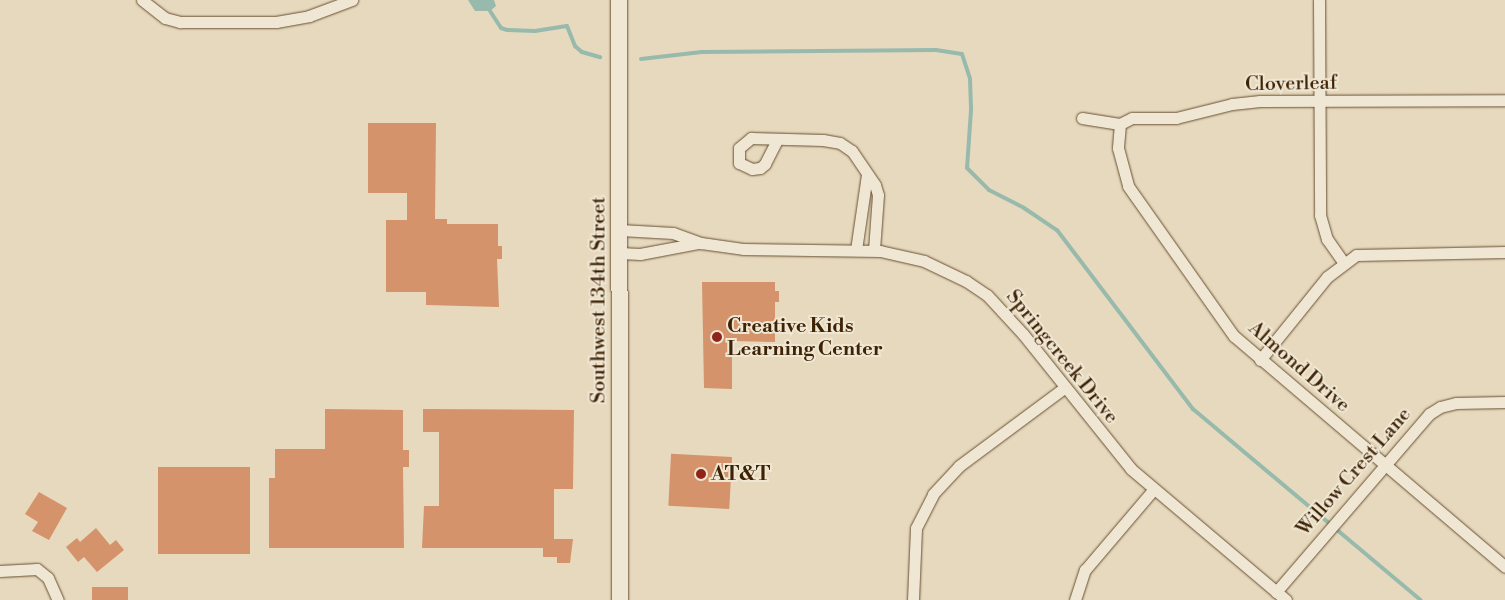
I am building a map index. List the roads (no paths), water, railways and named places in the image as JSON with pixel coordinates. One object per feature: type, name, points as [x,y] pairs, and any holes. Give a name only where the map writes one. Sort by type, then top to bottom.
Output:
[{"type":"main road","name":"Southwest 134th Street","points":[[619,0],[620,600]]},
{"type":"street","points":[[142,0],[164,18],[180,22],[276,22],[309,16],[352,0]]},
{"type":"street","points":[[1319,0],[1320,215],[1327,239],[1343,262]]},
{"type":"street","name":"Cloverleaf","points":[[1082,118],[1120,124],[1132,118],[1191,115],[1244,102],[1505,100]]},
{"type":"street","name":"Almond Drive","points":[[1120,124],[1118,148],[1128,186],[1234,336],[1505,567]]},
{"type":"street","points":[[777,140],[803,138],[840,143],[852,151],[875,185],[879,210],[874,250]]},
{"type":"street","points":[[856,250],[867,175]]},
{"type":"street","name":"Springcreek Drive","points":[[620,230],[673,233],[701,243],[744,250],[874,250],[924,261],[987,295],[1023,334],[1118,456],[1153,490],[1286,600]]},
{"type":"street","name":"Springcreek Drive","points":[[620,253],[640,254],[701,243]]},
{"type":"street","points":[[1260,360],[1327,277],[1343,262],[1367,253],[1505,252]]},
{"type":"street","points":[[913,600],[916,528],[936,490],[959,466],[1064,388]]},
{"type":"street","name":"Willow Crest Lane","points":[[1276,592],[1416,426],[1440,407],[1505,402]]},
{"type":"street","points":[[1075,600],[1085,570],[1153,490]]},
{"type":"street","points":[[0,571],[37,569],[48,578],[58,600]]},
{"type":"waterway","points":[[490,11],[501,28],[507,30],[535,31],[567,26],[575,46],[582,52],[600,57]]},
{"type":"waterway","points":[[641,59],[702,52],[936,50],[962,54],[970,79],[971,110],[967,168],[989,190],[1024,208],[1057,230],[1193,409],[1421,600]]},
{"type":"place","name":"Creative Kids Learning Center","points":[[717,337]]},
{"type":"place","name":"AT&T","points":[[701,474]]}]
